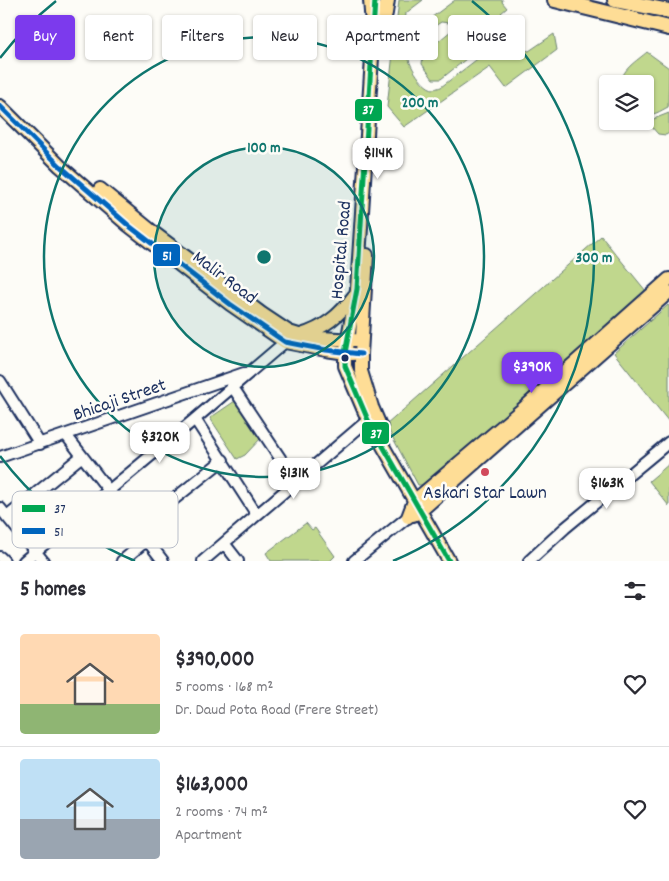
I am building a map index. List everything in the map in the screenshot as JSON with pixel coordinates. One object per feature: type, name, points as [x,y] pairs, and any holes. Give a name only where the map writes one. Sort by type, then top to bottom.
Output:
[{"type":"highway","points":[[615,0],[669,11]]},
{"type":"highway","points":[[378,1],[385,12],[384,15]]},
{"type":"highway","points":[[559,2],[669,28]]},
{"type":"main road","name":"Hospital Road","points":[[346,347],[355,295],[375,60]]},
{"type":"main road","name":"Hospital Road","points":[[376,60],[361,372],[378,422],[420,503]]},
{"type":"main road","name":"Malir Road","points":[[0,99],[76,169],[154,233],[262,314],[298,336],[324,340],[361,354]]},
{"type":"main road","name":"Malir Road","points":[[0,106],[60,166],[128,225],[230,304],[285,342],[346,347],[363,340]]},
{"type":"main road","points":[[528,410],[669,279]]},
{"type":"main road","points":[[408,516],[420,503],[528,410],[669,292]]},
{"type":"main road","points":[[298,336],[315,331],[330,322],[342,312],[355,295]]},
{"type":"main road","points":[[346,347],[345,366],[368,420],[458,561]]},
{"type":"main road","points":[[420,503],[449,561]]},
{"type":"street","points":[[66,435],[109,490],[285,342]]},
{"type":"street","name":"Bhicaji Street","points":[[0,457],[250,371]]},
{"type":"street","points":[[0,381],[40,444]]},
{"type":"street","points":[[232,386],[296,482]]},
{"type":"street","points":[[195,419],[257,515]]},
{"type":"street","points":[[205,560],[368,420]]},
{"type":"street","points":[[529,561],[669,442]]},
{"type":"street","points":[[39,491],[82,456]]},
{"type":"street","points":[[178,496],[222,460]]},
{"type":"street","points":[[0,508],[12,523]]},
{"type":"street","points":[[7,517],[12,513]]},
{"type":"street","points":[[354,561],[408,516]]},
{"type":"street","points":[[224,543],[238,561]]},
{"type":"street","points":[[33,548],[43,561]]},
{"type":"street","points":[[24,561],[39,548]]},
{"type":"street","points":[[122,561],[137,548]]},
{"type":"street","points":[[153,548],[163,561]]},
{"type":"street","points":[[0,556],[4,561]]},
{"type":"green space","points":[[399,0],[423,0],[406,15],[397,15]]},
{"type":"green space","points":[[455,0],[503,0],[502,2],[507,8],[501,13],[503,15],[448,15],[448,23],[441,22],[438,24],[438,15],[435,15]]},
{"type":"green space","points":[[448,33],[448,60],[465,60],[441,79],[433,79],[422,64],[422,60],[438,60],[438,42]]},
{"type":"green space","points":[[554,34],[557,50],[506,88],[490,67],[404,127],[387,107],[392,60],[409,60],[417,76],[431,89],[436,89],[476,60],[525,60],[525,50],[529,51]]},
{"type":"green space","points":[[647,52],[669,68],[668,107],[654,114],[654,75],[623,75],[634,62]]},
{"type":"green space","points":[[669,113],[669,133],[666,135],[658,134],[654,130],[654,119]]},
{"type":"green space","points":[[601,236],[646,291],[582,349],[422,485],[418,485],[386,425]]},
{"type":"green space","points":[[669,306],[669,422],[614,353]]},
{"type":"green space","points":[[238,399],[263,436],[245,455],[237,459],[210,418]]},
{"type":"green space","points":[[669,464],[669,506],[649,481]]},
{"type":"green space","points":[[306,523],[312,530],[315,528],[335,556],[330,561],[271,561],[266,553]]},
{"type":"transit line","name":"37","points":[[375,0],[357,289],[345,353],[345,366],[368,420],[449,561]]},
{"type":"transit line","name":"51","points":[[0,106],[60,166],[128,225],[230,304],[285,342],[326,350],[361,354]]},
{"type":"place","name":"Askari Star Lawn","points":[[485,472]]}]
